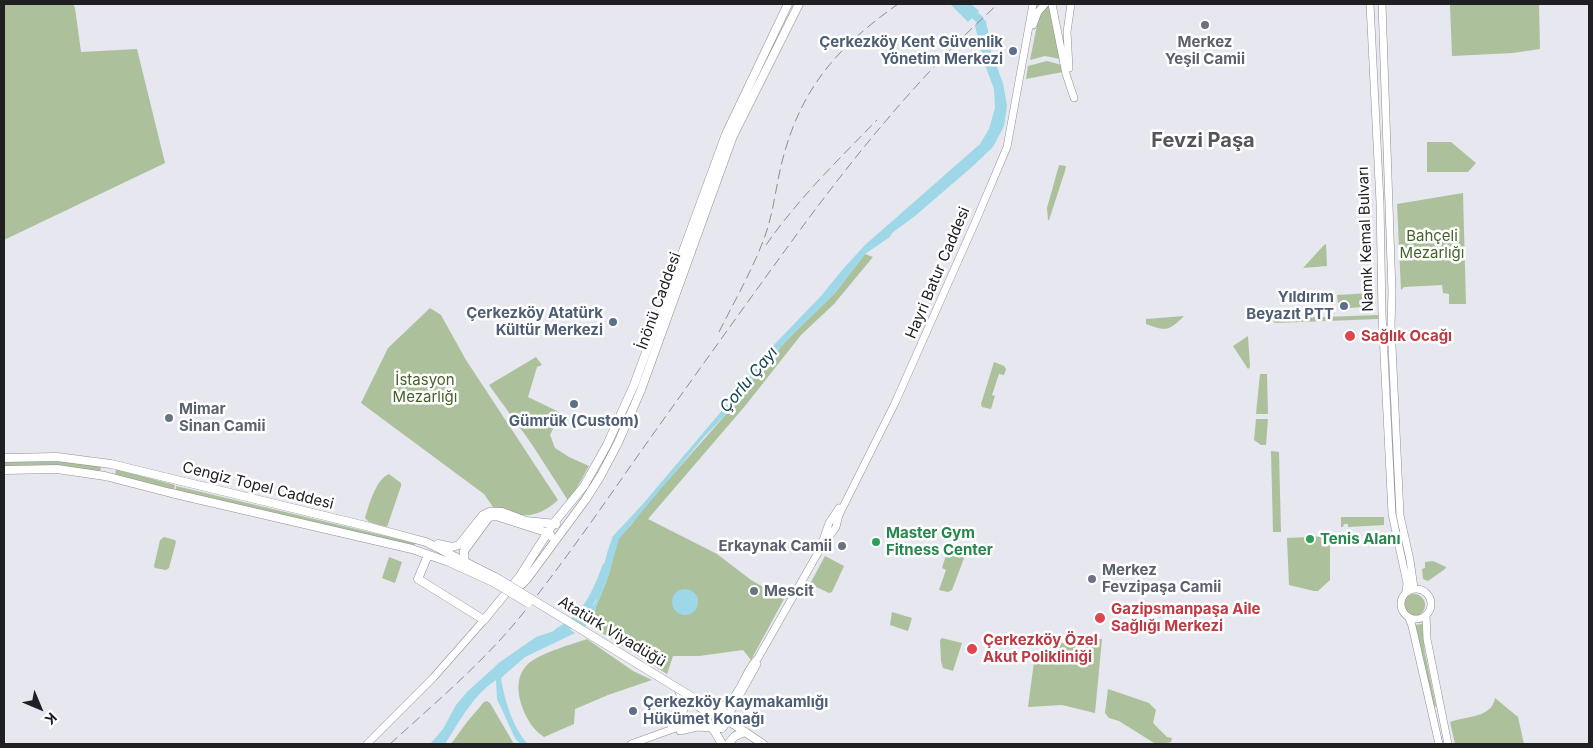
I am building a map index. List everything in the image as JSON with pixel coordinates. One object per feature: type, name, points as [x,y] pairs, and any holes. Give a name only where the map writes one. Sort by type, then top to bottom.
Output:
[{"type":"main road","name":"İnönü Caddesi","points":[[512,590],[527,579],[560,535],[600,477],[618,443],[641,390],[726,134],[788,4]]},
{"type":"main road","name":"İnönü Caddesi","points":[[553,524],[584,486],[607,445],[634,385],[733,136],[799,4]]},
{"type":"main road","name":"Hayri Batur Caddesi","points":[[631,744],[698,720],[728,702],[758,658],[848,498],[906,380],[1007,147],[1033,4]]},
{"type":"main road","name":"Hayri Batur Caddesi","points":[[1025,49],[1038,12],[1045,4]]},
{"type":"main road","points":[[1052,4],[1066,74],[1074,98],[1067,47],[1071,4]]},
{"type":"main road","name":"Namık Kemal Bulvarı","points":[[1370,4],[1392,514],[1407,583],[1406,592]]},
{"type":"main road","name":"Namık Kemal Bulvarı","points":[[1382,4],[1400,515],[1414,588]]},
{"type":"main road","points":[[1382,310],[1392,310]]},
{"type":"main road","points":[[1383,321],[1392,321]]},
{"type":"main road","name":"Cengiz Topel Caddesi","points":[[4,458],[57,457],[111,464],[426,542],[495,580]]},
{"type":"main road","name":"Cengiz Topel Caddesi","points":[[4,470],[57,469],[107,476],[170,493],[412,549],[495,580]]},
{"type":"main road","points":[[426,542],[459,545],[483,515],[496,511],[526,521],[560,525],[562,532],[555,537],[549,533],[496,516],[489,517],[464,552],[464,562]]},
{"type":"main road","points":[[367,744],[433,678],[512,590],[553,524]]},
{"type":"main road","points":[[428,555],[418,579],[484,620]]},
{"type":"main road","name":"Atatürk Viyadüğü","points":[[495,580],[711,711]]},
{"type":"main road","name":"Atatürk Viyadüğü","points":[[495,580],[692,697],[711,711]]},
{"type":"main road","points":[[1409,618],[1418,619],[1426,615],[1431,607],[1430,598],[1424,591],[1414,588],[1406,592],[1400,604],[1413,628],[1439,744]]},
{"type":"main road","points":[[1426,615],[1427,638],[1448,744]]},
{"type":"main road","name":"Hayri Batur Caddesi","points":[[727,719],[757,665],[758,658]]},
{"type":"main road","points":[[667,731],[677,723],[684,711],[683,700],[678,692]]},
{"type":"main road","points":[[1432,711],[1441,709]]},
{"type":"main road","points":[[722,744],[707,723],[711,711],[725,712],[727,719],[763,744]]},
{"type":"main road","points":[[642,744],[686,728],[722,728],[727,719]]},
{"type":"main road","points":[[1435,723],[1444,721]]},
{"type":"main road","points":[[728,744],[733,737],[745,732]]},
{"type":"green space","points":[[4,4],[73,4],[81,52],[137,49],[165,163],[4,240]]},
{"type":"green space","points":[[1539,4],[1540,49],[1513,53],[1452,56],[1450,5]]},
{"type":"green space","points":[[1047,6],[1049,7],[1060,59],[1045,56],[1030,60],[1039,15]]},
{"type":"green space","points":[[1047,61],[1062,65],[1063,72],[1026,79],[1028,66]]},
{"type":"green space","points":[[1427,142],[1451,142],[1476,163],[1468,172],[1427,172]]},
{"type":"green space","points":[[1059,165],[1066,166],[1048,220],[1047,208]]},
{"type":"green space","name":"Bahçeli Mezarlığı","points":[[1463,193],[1466,304],[1449,304],[1449,294],[1443,293],[1442,285],[1404,287],[1401,290],[1397,204]]},
{"type":"green space","points":[[1326,244],[1327,266],[1303,268],[1324,245]]},
{"type":"green space","points":[[865,254],[873,257],[834,304],[801,335],[745,406],[648,519],[717,554],[751,580],[784,599],[751,660],[743,650],[699,656],[673,656],[667,674],[588,624],[608,577],[618,539],[729,411],[766,363],[835,293]]},
{"type":"green space","points":[[1372,293],[1375,295],[1374,300],[1366,307],[1347,308],[1346,303],[1338,303],[1337,295]]},
{"type":"green space","name":"İstasyon Mezarlığı","points":[[430,308],[441,315],[466,360],[558,500],[543,511],[531,515],[519,515],[493,507],[484,494],[361,403],[388,348]]},
{"type":"green space","points":[[1378,315],[1378,319],[1275,323],[1271,319]]},
{"type":"green space","points":[[1184,316],[1166,329],[1146,324],[1146,319]]},
{"type":"green space","points":[[1248,336],[1250,367],[1248,369],[1233,346]]},
{"type":"green space","points":[[536,357],[542,365],[537,367],[528,397],[561,413],[550,435],[555,448],[589,466],[569,502],[531,443],[489,385]]},
{"type":"green space","points":[[994,362],[1004,366],[1006,369],[1004,375],[999,374],[992,395],[995,396],[991,409],[982,407],[981,404]]},
{"type":"green space","points":[[1260,374],[1267,374],[1268,414],[1256,414]]},
{"type":"green space","points":[[1256,419],[1268,419],[1266,445],[1261,445],[1254,440]]},
{"type":"green space","points":[[1271,451],[1279,452],[1281,532],[1273,532]]},
{"type":"green space","points":[[4,460],[64,460],[101,467],[100,472],[4,467]]},
{"type":"green space","points":[[116,469],[175,485],[174,490],[115,476]]},
{"type":"green space","points":[[389,474],[401,483],[401,486],[387,527],[369,522],[365,518],[380,481]]},
{"type":"green space","points":[[176,486],[415,543],[414,549],[175,493]]},
{"type":"green space","points":[[1341,517],[1384,517],[1384,525],[1348,527],[1348,524],[1344,524],[1341,527]]},
{"type":"green space","points":[[1330,536],[1330,580],[1318,591],[1289,585],[1287,538]]},
{"type":"green space","points":[[164,537],[176,542],[169,568],[166,570],[155,568],[154,566],[160,540]]},
{"type":"green space","points":[[948,549],[966,553],[952,590],[948,592],[939,590],[946,570],[942,568]]},
{"type":"green space","points":[[825,556],[844,566],[832,592],[829,593],[810,584]]},
{"type":"green space","points":[[389,557],[402,562],[395,583],[382,578]]},
{"type":"green space","points":[[1433,561],[1446,567],[1428,581],[1423,579],[1422,569],[1425,568],[1425,562]]},
{"type":"green space","points":[[1414,594],[1424,601],[1425,605],[1418,615],[1414,616],[1404,609],[1403,605],[1410,595]]},
{"type":"green space","points":[[892,612],[912,618],[908,631],[890,625]]},
{"type":"green space","points":[[1422,624],[1425,653],[1436,706],[1434,707],[1414,625]]},
{"type":"green space","points":[[1073,636],[1102,639],[1095,713],[1062,705],[1028,707],[1034,662],[1046,662],[1052,641],[1071,645]]},
{"type":"green space","points":[[942,638],[962,643],[953,671],[943,668],[940,640]]},
{"type":"green space","points":[[587,639],[633,671],[652,680],[575,709],[574,724],[544,737],[528,720],[521,703],[518,686],[523,670],[529,663],[542,655]]},
{"type":"green space","points":[[1108,689],[1149,703],[1156,710],[1153,723],[1167,737],[1172,738],[1171,742],[1154,743],[1119,721],[1109,718],[1105,713]]},
{"type":"green space","points":[[1495,698],[1518,717],[1524,744],[1455,744],[1450,722],[1484,713],[1493,705]]},
{"type":"green space","points":[[487,701],[514,744],[451,744],[467,722]]},
{"type":"water","points":[[950,4],[971,4],[979,11],[968,22]]},
{"type":"water","points":[[985,20],[991,51],[1003,83],[1007,106],[1004,126],[993,147],[915,216],[892,233],[890,237],[865,254],[835,293],[766,363],[729,411],[705,436],[619,539],[608,577],[593,615],[584,628],[577,622],[596,602],[607,553],[613,536],[642,505],[741,388],[770,349],[821,296],[865,245],[980,144],[989,129],[995,108],[994,89],[985,65],[975,26]]},
{"type":"water","points":[[685,589],[694,593],[698,602],[694,611],[685,615],[676,611],[672,602],[676,593]]},
{"type":"water","points":[[566,627],[575,633],[525,657],[501,678],[510,713],[518,730],[528,744],[520,744],[515,738],[497,699],[496,680],[473,701],[445,744],[430,744],[443,729],[456,705],[467,692],[500,662],[536,637]]},
{"type":"waterway","name":"Çorlu Çayı","points":[[963,4],[980,20],[984,31]]},
{"type":"waterway","name":"Çorlu Çayı","points":[[558,632],[575,620],[588,605],[594,596],[606,567]]},
{"type":"railway","points":[[719,332],[765,236],[771,217],[783,158],[801,109],[812,89],[841,52],[898,4]]},
{"type":"railway","points":[[390,744],[477,664],[524,612],[571,550],[747,303],[831,189],[910,93],[938,62],[998,4]]},
{"type":"railway","points":[[766,245],[805,196],[877,120]]},
{"type":"place","name":"Merkez Yeşil Camii","points":[[1205,25]]},
{"type":"place","name":"Çerkezköy Kent Güvenlik Yönetim Merkezi","points":[[1013,51]]},
{"type":"place","name":"Yıldırım Beyazıt PTT","points":[[1344,306]]},
{"type":"place","name":"Çerkezköy Atatürk Kültür Merkezi","points":[[613,322]]},
{"type":"place","name":"Sağlık Ocağı","points":[[1350,336]]},
{"type":"place","name":"Gümrük (Custom)","points":[[574,404]]},
{"type":"place","name":"Mimar Sinan Camii","points":[[169,418]]},
{"type":"place","name":"Tenis Alanı","points":[[1310,539]]},
{"type":"place","name":"Master Gym Fitness Center","points":[[876,542]]},
{"type":"place","name":"Erkaynak Camii","points":[[842,546]]},
{"type":"place","name":"Merkez Fevzipaşa Camii","points":[[1092,579]]},
{"type":"place","name":"Mescit","points":[[754,591]]},
{"type":"place","name":"Gazipsmanpaşa Aile Sağlığı Merkezi","points":[[1100,618]]},
{"type":"place","name":"Çerkezköy Özel Akut Polikliniği","points":[[972,649]]},
{"type":"place","name":"Çerkezköy Kaymakamlığı Hükümet Konağı","points":[[633,711]]},
{"type":"district","name":"Fevzi Paşa","points":[[1203,141]]}]
